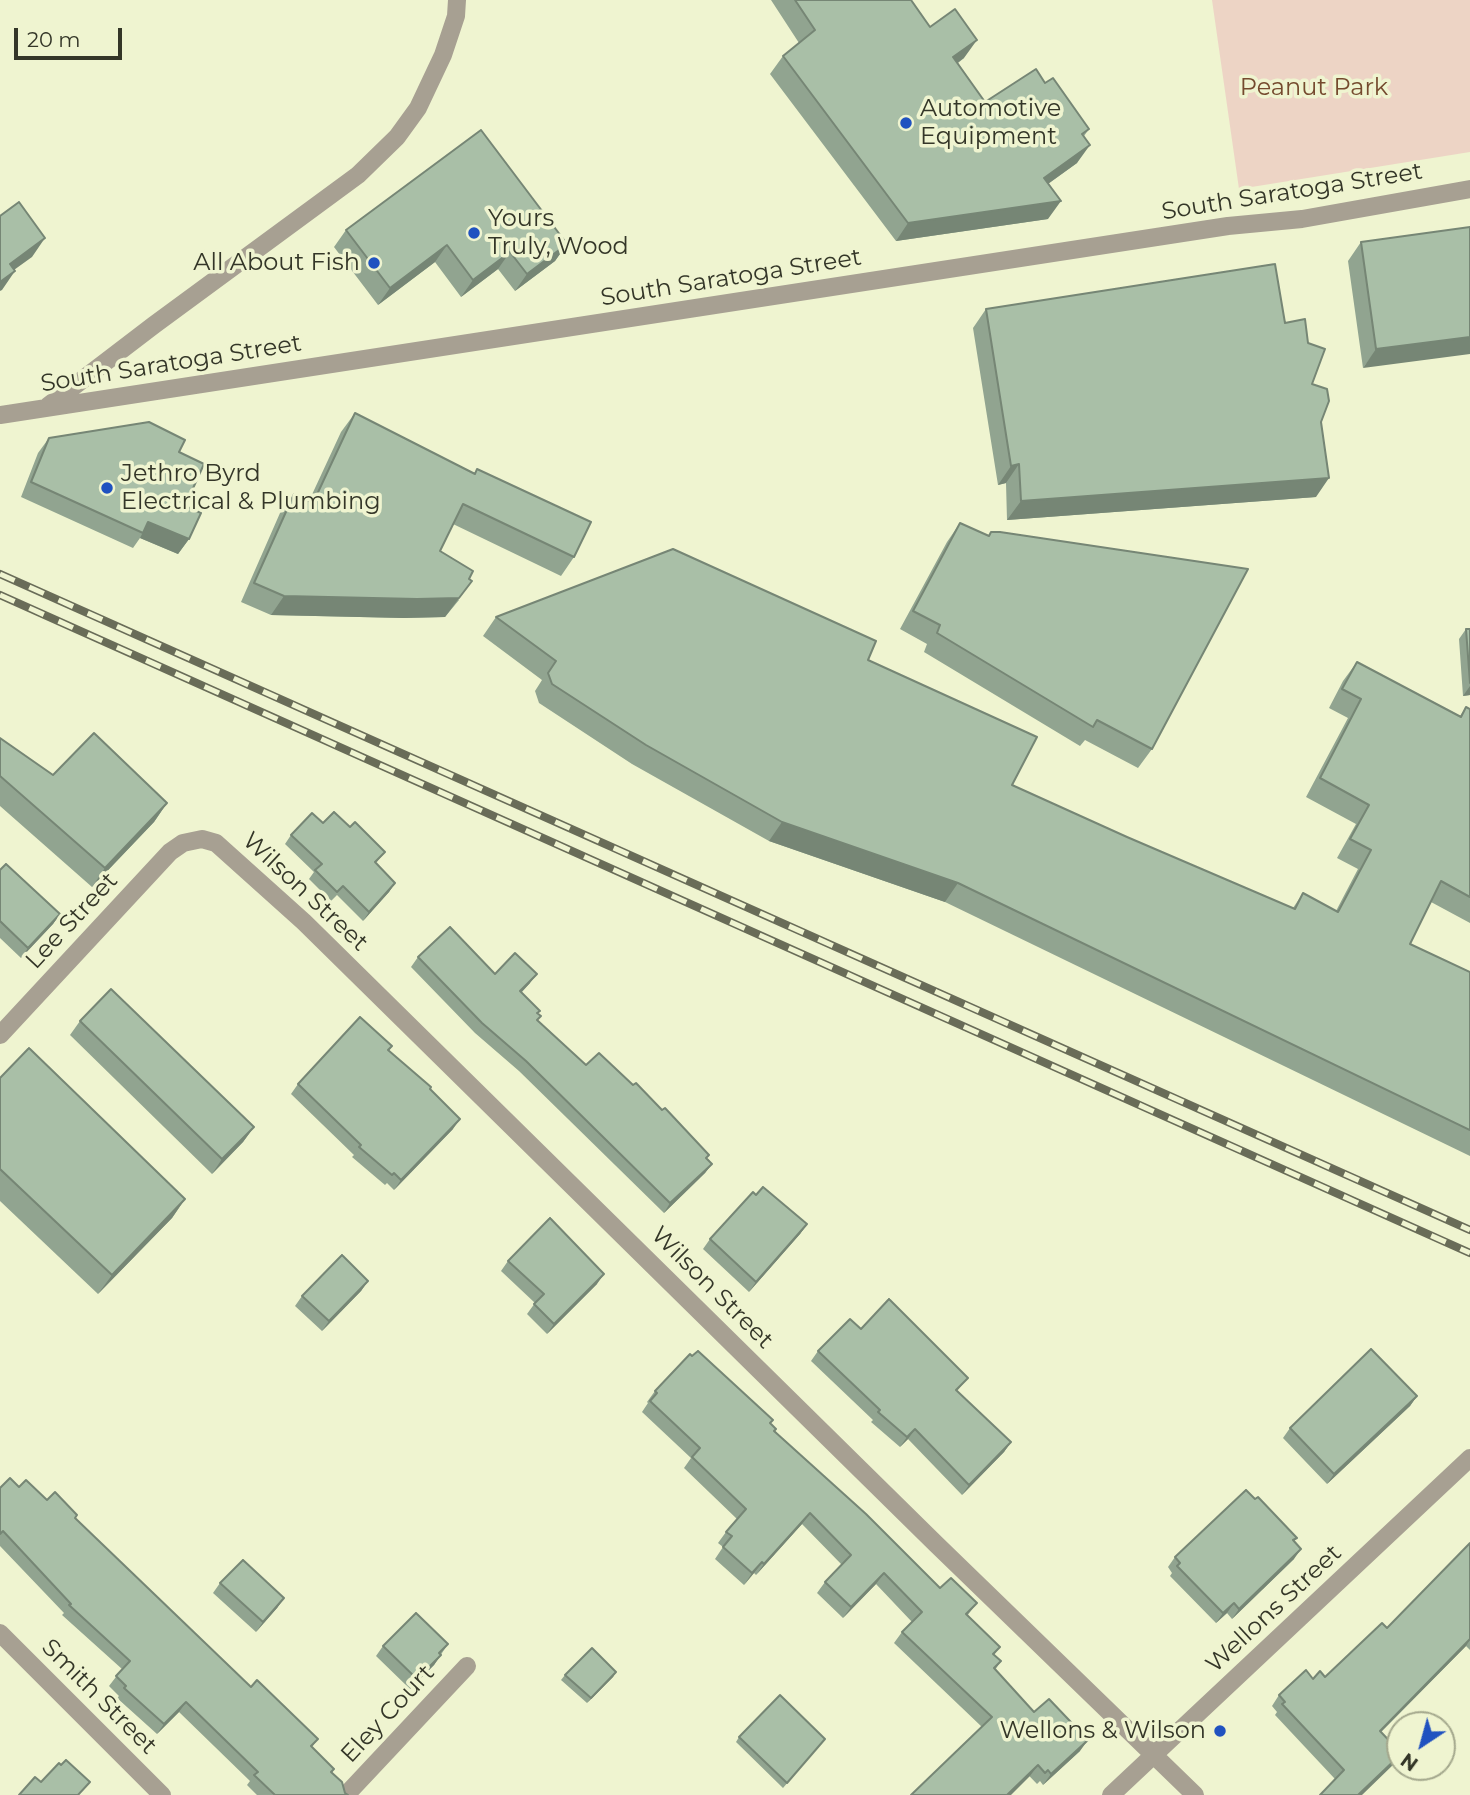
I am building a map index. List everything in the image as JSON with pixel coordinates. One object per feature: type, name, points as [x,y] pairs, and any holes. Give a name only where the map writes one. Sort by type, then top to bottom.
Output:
[{"type":"street","points":[[45,408],[358,175],[397,137],[418,108],[443,55],[457,16],[457,0]]},
{"type":"street","name":"South Saratoga Street","points":[[0,415],[1228,226],[1303,219],[1470,189]]},
{"type":"street","name":"Wilson Street","points":[[183,843],[202,839],[216,843],[304,922],[1195,1795]]},
{"type":"street","name":"Lee Street","points":[[0,1035],[170,852],[183,843]]},
{"type":"street","name":"Wellons Street","points":[[1111,1795],[1470,1458]]},
{"type":"street","name":"Smith Street","points":[[0,1633],[162,1795]]},
{"type":"street","name":"Eley Court","points":[[346,1795],[467,1666]]},
{"type":"green space","name":"Peanut Park","points":[[1212,0],[1470,0],[1470,152],[1239,189]]},
{"type":"building","name":"Automotive Equipment","points":[[795,0],[911,0],[930,27],[955,9],[977,40],[953,57],[985,102],[1036,69],[1045,83],[1053,78],[1089,129],[1082,134],[1090,145],[1044,178],[1061,201],[908,223],[783,56],[815,30]]},
{"type":"building","points":[[481,130],[567,244],[527,274],[510,252],[473,280],[447,245],[390,288],[346,230]]},
{"type":"building","points":[[19,202],[45,238],[10,264],[15,271],[0,282],[0,216]]},
{"type":"building","points":[[1470,227],[1470,337],[1376,349],[1361,242]]},
{"type":"building","points":[[1275,264],[1285,323],[1305,319],[1308,343],[1325,349],[1312,384],[1327,389],[1329,401],[1321,422],[1329,478],[1021,501],[1019,464],[1011,466],[986,309]]},
{"type":"building","points":[[355,413],[475,474],[477,469],[591,522],[574,557],[463,504],[440,551],[473,571],[469,579],[472,581],[459,598],[284,596],[254,583],[294,494],[313,503]]},
{"type":"building","name":"Jethro Byrd Electrical & Plumbing","points":[[149,422],[185,440],[179,452],[204,464],[185,506],[201,513],[189,539],[148,522],[143,533],[31,482],[49,438]]},
{"type":"building","points":[[960,523],[989,536],[991,532],[1000,532],[1248,569],[1152,749],[1097,720],[1093,727],[937,633],[940,625],[913,611]]},
{"type":"building","points":[[673,549],[876,641],[868,660],[1037,737],[1012,785],[1295,909],[1303,893],[1338,912],[1371,850],[1350,839],[1369,805],[1320,778],[1361,699],[1342,689],[1357,662],[1461,717],[1466,707],[1470,709],[1470,897],[1441,881],[1410,944],[1470,972],[1470,1130],[958,883],[782,822],[646,745],[552,684],[548,673],[556,661],[496,617]]},
{"type":"building","points":[[1466,629],[1470,629],[1470,683]]},
{"type":"building","points":[[94,733],[167,803],[105,868],[0,776],[0,738],[53,775]]},
{"type":"building","points":[[334,812],[350,827],[355,822],[385,852],[375,862],[395,883],[369,912],[343,886],[337,892],[315,870],[322,864],[291,835],[312,813],[323,823]]},
{"type":"building","points":[[6,864],[60,914],[28,948],[0,921],[0,870]]},
{"type":"building","points":[[450,927],[495,974],[515,953],[537,974],[520,991],[540,1011],[537,1013],[541,1016],[537,1020],[586,1065],[599,1053],[633,1085],[636,1083],[662,1110],[665,1108],[709,1155],[706,1158],[712,1164],[670,1203],[526,1061],[482,1023],[418,957]]},
{"type":"building","points":[[111,989],[254,1127],[222,1159],[80,1021]]},
{"type":"building","points":[[360,1017],[392,1046],[388,1050],[431,1087],[460,1119],[401,1180],[359,1147],[361,1145],[298,1084]]},
{"type":"building","points":[[29,1048],[185,1199],[112,1275],[0,1169],[0,1078]]},
{"type":"building","points":[[763,1187],[807,1224],[756,1282],[710,1239],[753,1192],[756,1195]]},
{"type":"building","points":[[550,1218],[604,1274],[554,1324],[534,1304],[544,1294],[508,1261]]},
{"type":"building","points":[[342,1255],[368,1281],[329,1321],[302,1296]]},
{"type":"building","points":[[889,1299],[968,1378],[956,1390],[1011,1442],[969,1485],[915,1429],[907,1437],[878,1412],[880,1410],[818,1351],[850,1319],[861,1329]]},
{"type":"building","points":[[1371,1349],[1417,1396],[1334,1474],[1290,1428]]},
{"type":"building","points":[[698,1351],[773,1420],[770,1423],[776,1429],[774,1431],[866,1514],[940,1588],[951,1578],[977,1603],[966,1614],[1000,1647],[993,1654],[1001,1661],[994,1668],[1034,1712],[1049,1699],[1088,1740],[1051,1774],[1048,1770],[1045,1773],[1038,1765],[1007,1795],[911,1795],[992,1717],[902,1632],[922,1612],[884,1573],[851,1607],[825,1582],[851,1555],[810,1513],[764,1564],[762,1562],[752,1573],[723,1547],[732,1536],[726,1532],[746,1509],[692,1457],[700,1448],[650,1401],[657,1393],[655,1391],[690,1354],[692,1356]]},
{"type":"building","points":[[10,1478],[19,1487],[26,1480],[47,1500],[55,1492],[77,1515],[75,1518],[251,1687],[257,1680],[318,1739],[311,1746],[334,1769],[331,1772],[342,1782],[348,1795],[275,1795],[254,1775],[258,1772],[186,1702],[164,1724],[124,1688],[126,1686],[116,1676],[130,1661],[69,1605],[71,1604],[3,1531],[0,1534],[0,1488]]},
{"type":"building","points":[[1246,1490],[1255,1499],[1258,1497],[1297,1538],[1293,1540],[1301,1549],[1239,1609],[1234,1603],[1223,1613],[1177,1566],[1180,1563],[1175,1557]]},
{"type":"building","points":[[1470,1543],[1470,1639],[1400,1711],[1386,1711],[1386,1725],[1380,1731],[1386,1737],[1386,1768],[1358,1795],[1320,1795],[1344,1770],[1282,1704],[1285,1702],[1279,1695],[1306,1670],[1313,1679],[1320,1671],[1325,1677],[1382,1623],[1387,1628]]},
{"type":"building","points":[[243,1560],[284,1598],[263,1622],[220,1583]]},
{"type":"building","points":[[416,1613],[448,1644],[417,1679],[383,1646]]},
{"type":"building","points":[[592,1648],[616,1672],[591,1698],[565,1675]]},
{"type":"building","points":[[780,1695],[825,1739],[787,1783],[739,1737]]},
{"type":"building","points":[[66,1760],[90,1782],[78,1795],[19,1795],[35,1777],[41,1782],[59,1763],[61,1765]]},
{"type":"railway","points":[[0,574],[1470,1230]]},
{"type":"railway","points":[[0,595],[1470,1253]]},
{"type":"place","name":"Automotive Equipment","points":[[906,123]]},
{"type":"place","name":"Yours Truly, Wood","points":[[474,233]]},
{"type":"place","name":"All About Fish","points":[[374,263]]},
{"type":"place","name":"Jethro Byrd Electrical & Plumbing","points":[[107,488]]},
{"type":"place","name":"Wellons & Wilson","points":[[1220,1731]]}]
